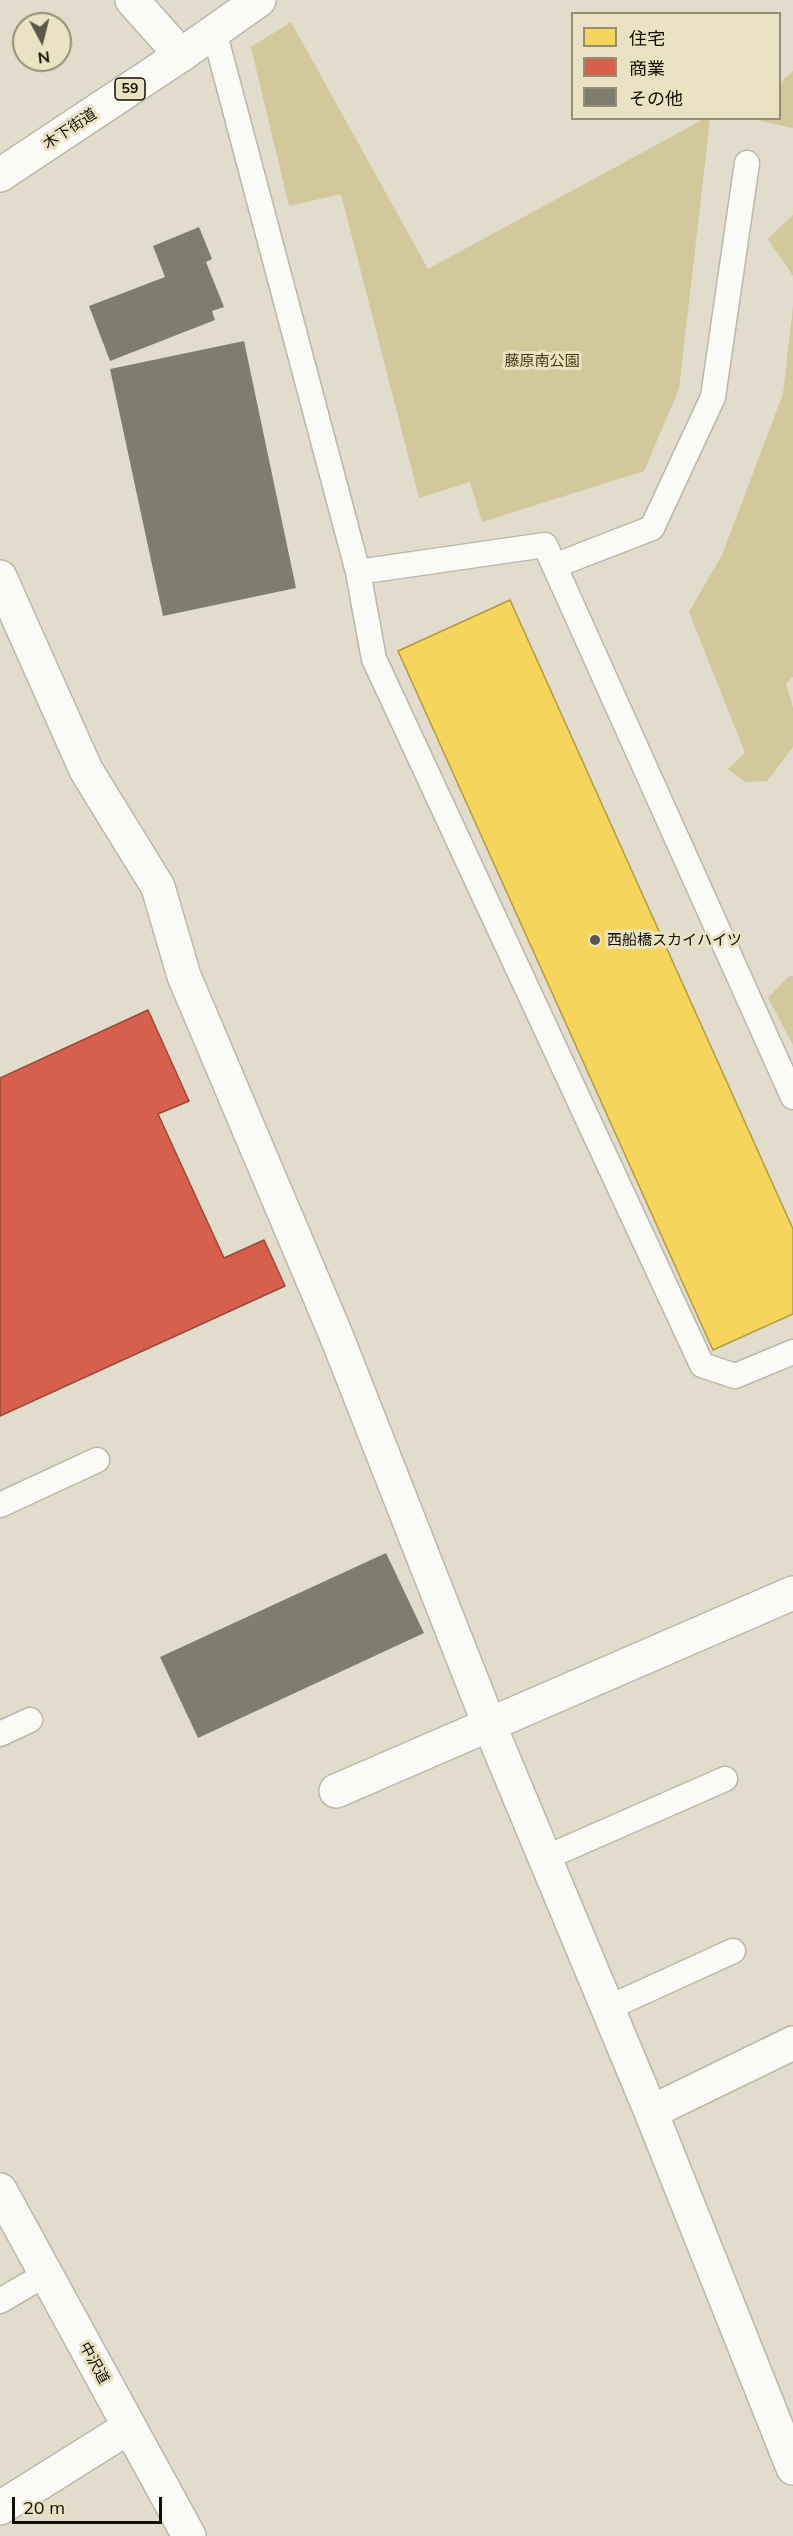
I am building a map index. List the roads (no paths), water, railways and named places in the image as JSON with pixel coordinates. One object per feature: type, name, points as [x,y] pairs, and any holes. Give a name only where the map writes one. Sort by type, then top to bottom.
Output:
[{"type":"street","points":[[132,0],[181,55]]},
{"type":"street","name":"木下街道","points":[[0,175],[181,55],[259,0]]},
{"type":"street","points":[[0,577],[87,770],[158,887],[184,976],[336,1335],[489,1724],[789,2450]]},
{"type":"street","points":[[336,1791],[793,1593]]},
{"type":"street","points":[[651,2112],[793,2043]]},
{"type":"street","name":"中沢道","points":[[0,2190],[189,2536]]},
{"type":"street","points":[[0,2508],[129,2427]]},
{"type":"lane","points":[[214,31],[358,572],[374,659],[702,1365],[735,1376],[793,1352]]},
{"type":"lane","points":[[554,566],[652,528],[713,397],[747,164]]},
{"type":"lane","points":[[358,572],[545,545],[793,1097]]},
{"type":"lane","points":[[0,1505],[97,1460]]},
{"type":"lane","points":[[0,1734],[30,1720]]},
{"type":"lane","points":[[545,1858],[725,1779]]},
{"type":"lane","points":[[608,2008],[733,1951]]},
{"type":"lane","points":[[0,2301],[46,2274]]},
{"type":"place","name":"西船橋スカイハイツ","points":[[595,940]]},
{"type":"park label","name":"藤原南公園","points":[[542,361]]}]
